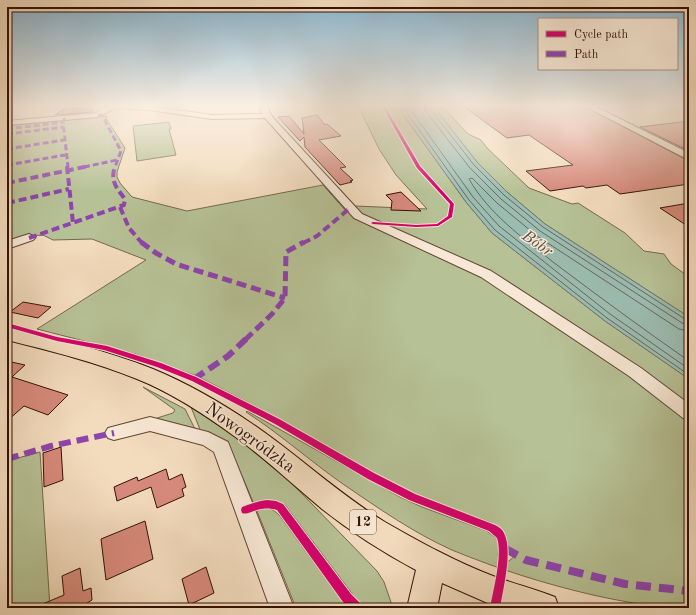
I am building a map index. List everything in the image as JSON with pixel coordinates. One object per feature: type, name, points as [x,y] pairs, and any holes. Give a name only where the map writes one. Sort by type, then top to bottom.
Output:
[{"type":"main road","name":"Nowogródzka","points":[[7,334],[80,353],[122,366],[167,383],[233,423],[254,438],[354,517],[432,564]]},
{"type":"main road","points":[[422,608],[432,564]]},
{"type":"main road","name":"12","points":[[432,564],[480,587],[544,608]]},
{"type":"street","points":[[285,135],[358,216],[486,274],[635,372],[689,413]]},
{"type":"street","points":[[646,135],[689,157]]},
{"type":"street","points":[[653,135],[689,151]]},
{"type":"street","points":[[7,245],[29,238]]},
{"type":"street","name":"Nowogródzka","points":[[114,433],[150,424],[208,439],[221,447],[282,608]]},
{"type":"green space","points":[[7,135],[117,135],[125,148],[117,172],[117,177],[132,197],[187,211],[323,185],[345,210],[355,206],[427,209],[396,175],[379,149],[372,135],[418,135],[466,202],[492,233],[605,321],[689,379],[689,608],[641,604],[575,591],[504,570],[452,550],[396,520],[369,502],[246,412],[247,411],[400,497],[422,507],[487,531],[497,539],[499,544],[498,556],[504,561],[509,561],[517,554],[509,549],[504,534],[492,523],[409,493],[371,473],[262,410],[197,376],[135,354],[37,329],[146,260],[92,239],[53,240],[43,235],[28,236],[7,243]]},
{"type":"green space","points":[[134,135],[171,135],[176,155],[137,161]]},
{"type":"green space","points":[[456,135],[470,135],[481,140],[487,148],[529,188],[572,204],[578,203],[625,233],[644,251],[664,254],[671,264],[689,277],[689,317],[545,224],[507,192],[477,162]]},
{"type":"green space","points":[[143,387],[185,409],[196,431],[154,419],[173,413],[175,410]]},
{"type":"green space","points":[[191,407],[224,428],[279,470],[377,571],[384,582],[393,608],[363,608],[285,505],[277,501],[270,500],[254,504],[230,448],[201,432]]},
{"type":"green space","points":[[40,452],[50,608],[7,608],[7,461]]},
{"type":"green space","points":[[264,508],[273,510],[280,516],[347,608],[296,608],[257,511]]},
{"type":"water","name":"Bóbr","points":[[418,135],[456,135],[477,162],[507,192],[545,224],[689,317],[689,379],[605,321],[492,233],[466,202]]},
{"type":"building","points":[[294,135],[339,135],[341,136],[319,140],[346,167],[340,168],[353,180],[350,181],[352,182],[340,185],[305,147],[304,137],[300,141]]},
{"type":"building","points":[[502,135],[639,135],[689,161],[689,184],[620,194],[607,185],[586,188],[583,186],[550,191],[526,171],[573,165],[529,135],[507,138]]},
{"type":"building","points":[[656,135],[689,135],[689,151]]},
{"type":"building","points":[[401,192],[421,211],[391,210],[392,201],[386,195]]},
{"type":"building","points":[[689,203],[689,227],[660,208]]},
{"type":"building","points":[[23,302],[51,307],[38,318],[10,312]]},
{"type":"building","points":[[7,361],[25,365],[12,377],[68,395],[48,415],[24,406],[7,421]]},
{"type":"building","points":[[61,447],[63,480],[44,487],[43,453]]},
{"type":"building","points":[[166,469],[169,480],[182,474],[186,487],[182,489],[184,496],[157,508],[151,487],[117,501],[114,487],[137,477],[138,481]]},
{"type":"building","points":[[145,521],[153,559],[106,580],[101,539]]},
{"type":"building","points":[[206,567],[214,593],[189,605],[182,579]]},
{"type":"building","points":[[80,568],[83,591],[91,588],[92,600],[87,603],[88,608],[33,608],[64,595],[62,576]]},
{"type":"marked path","points":[[64,135],[73,223]]},
{"type":"marked path","points":[[29,238],[124,205],[125,199],[115,185],[112,175],[121,151],[113,135]]},
{"type":"marked path","points":[[7,149],[64,140]]},
{"type":"marked path","points":[[7,165],[65,155]]},
{"type":"marked path","points":[[7,183],[117,160]]},
{"type":"marked path","points":[[7,203],[69,189]]},
{"type":"marked path","points":[[120,207],[134,236],[156,253],[176,264],[285,298]]},
{"type":"marked path","points":[[194,379],[228,356],[272,314],[285,298],[286,252],[317,236],[350,208]]},
{"type":"marked path","points":[[7,459],[51,446],[114,433]]},
{"type":"marked path","points":[[504,548],[526,560],[625,584],[689,591]]},
{"type":"cycle path","points":[[373,223],[416,226],[438,225],[450,217],[452,204],[418,167],[399,135]]},
{"type":"cycle path","points":[[7,325],[57,339],[105,348],[159,365],[194,379],[278,422],[371,476],[412,497],[492,528],[498,532],[503,541],[503,559],[495,608]]},
{"type":"cycle path","points":[[245,510],[267,504],[280,507],[347,598],[357,608]]}]
